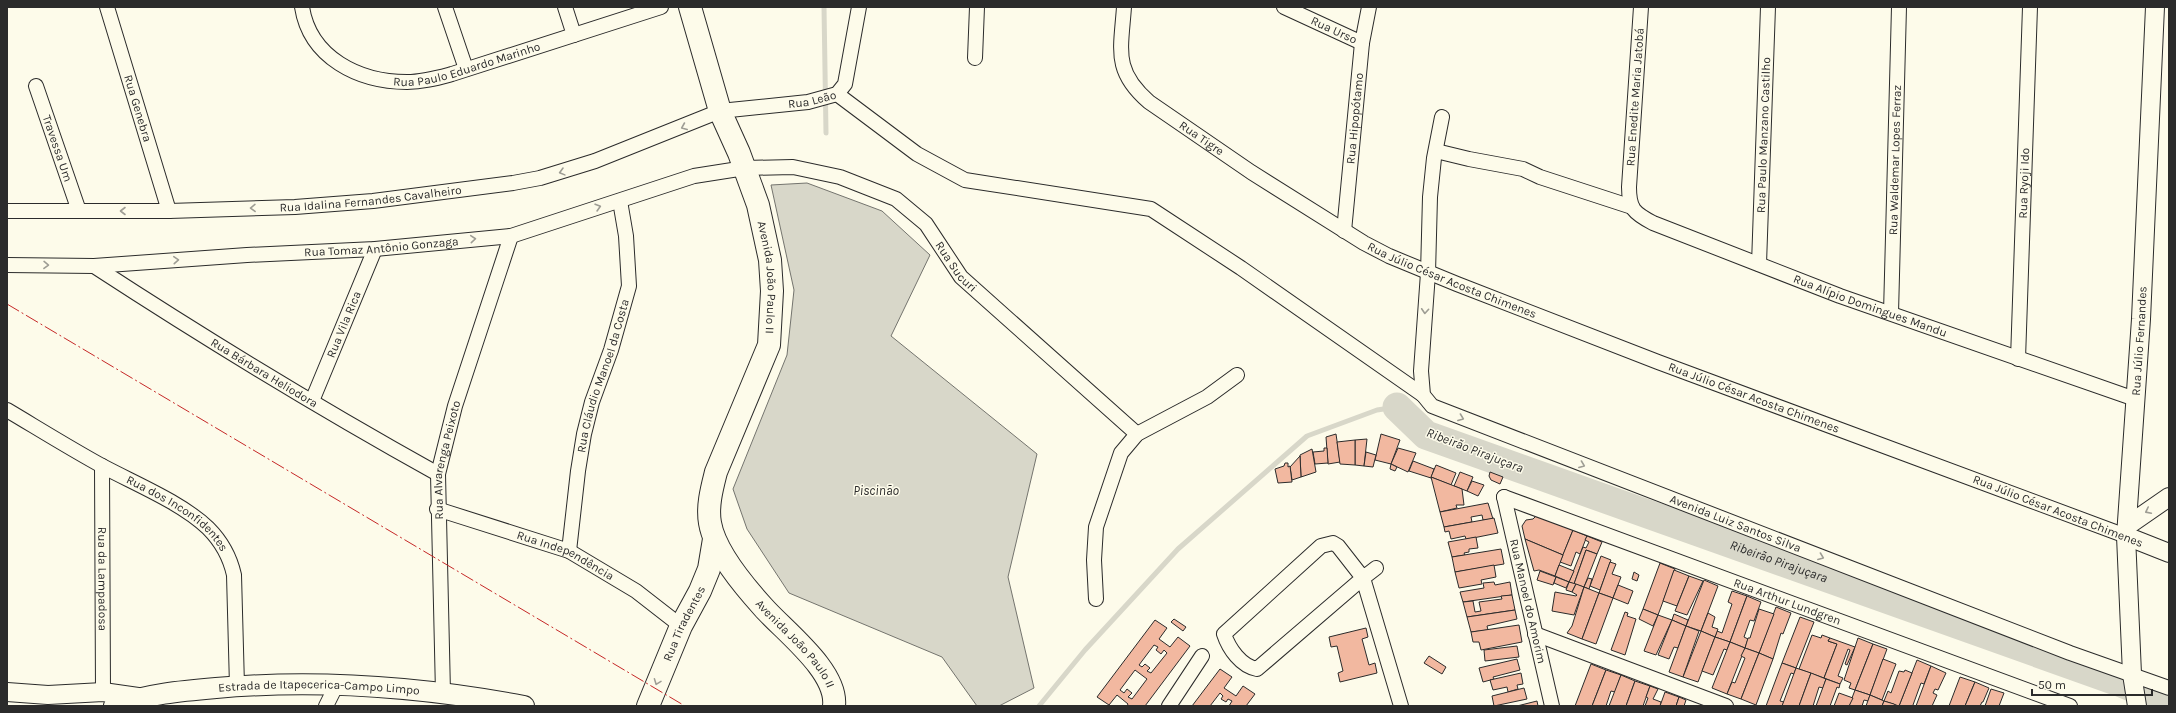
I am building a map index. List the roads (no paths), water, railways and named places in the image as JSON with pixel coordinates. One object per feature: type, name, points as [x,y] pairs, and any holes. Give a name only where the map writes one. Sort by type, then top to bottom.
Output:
[{"type":"main road","name":"Avenida João Paulo II","points":[[690,7],[723,118],[742,161],[758,205],[770,260],[772,291],[769,345],[716,472],[709,508],[710,523],[714,539],[745,586],[795,637],[818,665],[831,684],[834,706]]},
{"type":"main road","name":"Rua Tiradentes","points":[[648,706],[681,626],[709,569],[714,539]]},
{"type":"main road","points":[[703,583],[723,581],[745,586]]},
{"type":"main road","name":"Estrada de Itapecerica-Campo Limpo","points":[[108,699],[138,702],[237,686],[337,684],[443,693],[495,703],[524,706]]},
{"type":"street","name":"Rua Genebra","points":[[107,7],[168,210]]},
{"type":"street","name":"Rua Paulo Eduardo Marinho","points":[[302,7],[309,31],[322,50],[343,66],[361,75],[393,80],[413,81],[427,80],[466,69],[661,7]]},
{"type":"street","points":[[445,7],[466,69]]},
{"type":"street","points":[[565,7],[574,35]]},
{"type":"street","name":"Rua Leão","points":[[723,118],[808,102],[837,94],[845,84],[858,7]]},
{"type":"street","points":[[975,58],[977,7]]},
{"type":"street","name":"Rua Tigre","points":[[1124,7],[1121,56],[1122,68],[1134,89],[1149,102],[1251,172],[1344,231]]},
{"type":"street","name":"Rua Urso","points":[[1284,7],[1362,43]]},
{"type":"street","name":"Rua Hipopótamo","points":[[1344,231],[1362,43],[1369,7]]},
{"type":"street","name":"Rua Enedite Maria Jatobá","points":[[1632,207],[1629,187],[1640,7]]},
{"type":"street","name":"Rua Paulo Manzano Castilho","points":[[1759,264],[1768,7]]},
{"type":"street","name":"Rua Waldemar Lopes Ferraz","points":[[1891,313],[1899,7]]},
{"type":"street","name":"Rua Ryoji Ido","points":[[2018,359],[2030,7]]},
{"type":"street","name":"Rua Júlio Fernandes","points":[[2137,706],[2132,680],[2127,531],[2150,164],[2155,7]]},
{"type":"street","name":"Travessa Um","points":[[36,86],[79,211]]},
{"type":"street","name":"Avenida Luiz Santos Silva","points":[[837,94],[917,154],[964,180],[1151,209],[1241,268],[1423,395],[1432,406],[1440,410],[2070,653],[2132,680],[2169,688]]},
{"type":"street","points":[[1423,395],[1422,371],[1428,272],[1430,197],[1442,117]]},
{"type":"street","name":"Rua Idalina Fernandes Cavalheiro","points":[[7,211],[303,207],[373,201],[520,182],[596,161],[723,118]]},
{"type":"street","points":[[1436,150],[1469,159],[1523,169],[1540,177],[1632,207]]},
{"type":"street","name":"Rua Tomaz Antônio Gonzaga","points":[[7,265],[94,266],[375,248],[511,236],[742,161]]},
{"type":"street","name":"Rua Sucuri","points":[[742,161],[793,167],[840,177],[896,199],[926,224],[960,277],[1137,434]]},
{"type":"street","name":"Rua Cláudio Manoel da Costa","points":[[569,551],[584,434],[592,402],[611,350],[629,286],[626,236],[620,201]]},
{"type":"street","name":"Rua Alípio Domingues Mandu","points":[[1632,207],[1637,214],[1653,223],[1759,264],[2018,359],[2135,399]]},
{"type":"street","name":"Rua Júlio César Acosta Chimenes","points":[[1344,231],[1364,243],[1428,272],[1658,362],[2127,531],[2169,553]]},
{"type":"street","name":"Rua Alvarenga Peixoto","points":[[443,693],[437,509],[438,474],[455,406],[511,236]]},
{"type":"street","name":"Rua Vila Rica","points":[[312,401],[375,248]]},
{"type":"street","name":"Rua Bárbara Heliodora","points":[[94,266],[157,307],[312,401],[438,474]]},
{"type":"street","points":[[1096,599],[1094,560],[1096,528],[1121,452],[1137,434],[1207,397],[1237,375]]},
{"type":"street","name":"Rua dos Inconfidentes","points":[[7,410],[102,466],[168,500],[208,528],[221,543],[230,560],[234,575],[237,686]]},
{"type":"street","name":"Rua da Lampadosa","points":[[102,466],[108,699]]},
{"type":"street","name":"Rua Manoel do Amorim","points":[[1504,497],[1552,706]]},
{"type":"street","name":"Rua Arthur Lundgren","points":[[1504,497],[2070,706]]},
{"type":"street","points":[[2127,531],[2169,497]]},
{"type":"street","name":"Rua Independência","points":[[437,509],[569,551],[636,591],[681,626]]},
{"type":"street","points":[[1376,568],[1363,578],[1257,670],[1245,665],[1228,645],[1224,634],[1321,546],[1333,543],[1338,546],[1363,578],[1401,706]]},
{"type":"street","points":[[1535,634],[1726,706]]},
{"type":"street","points":[[1169,706],[1202,656]]},
{"type":"street","points":[[326,706],[337,684]]},
{"type":"street","points":[[7,692],[108,699]]},
{"type":"water","name":"Piscinão","points":[[807,183],[882,211],[930,255],[891,336],[1037,454],[1008,577],[1034,688],[999,706],[977,706],[942,657],[789,593],[747,529],[733,489],[787,355],[794,290],[771,185]]},
{"type":"waterway","points":[[824,7],[826,133]]},
{"type":"waterway","points":[[1039,706],[1085,650],[1178,549],[1307,436],[1377,410],[1397,407]]},
{"type":"waterway","name":"Ribeirão Pirajuçara","points":[[1397,407],[1426,435],[2119,682],[2169,703]]}]
